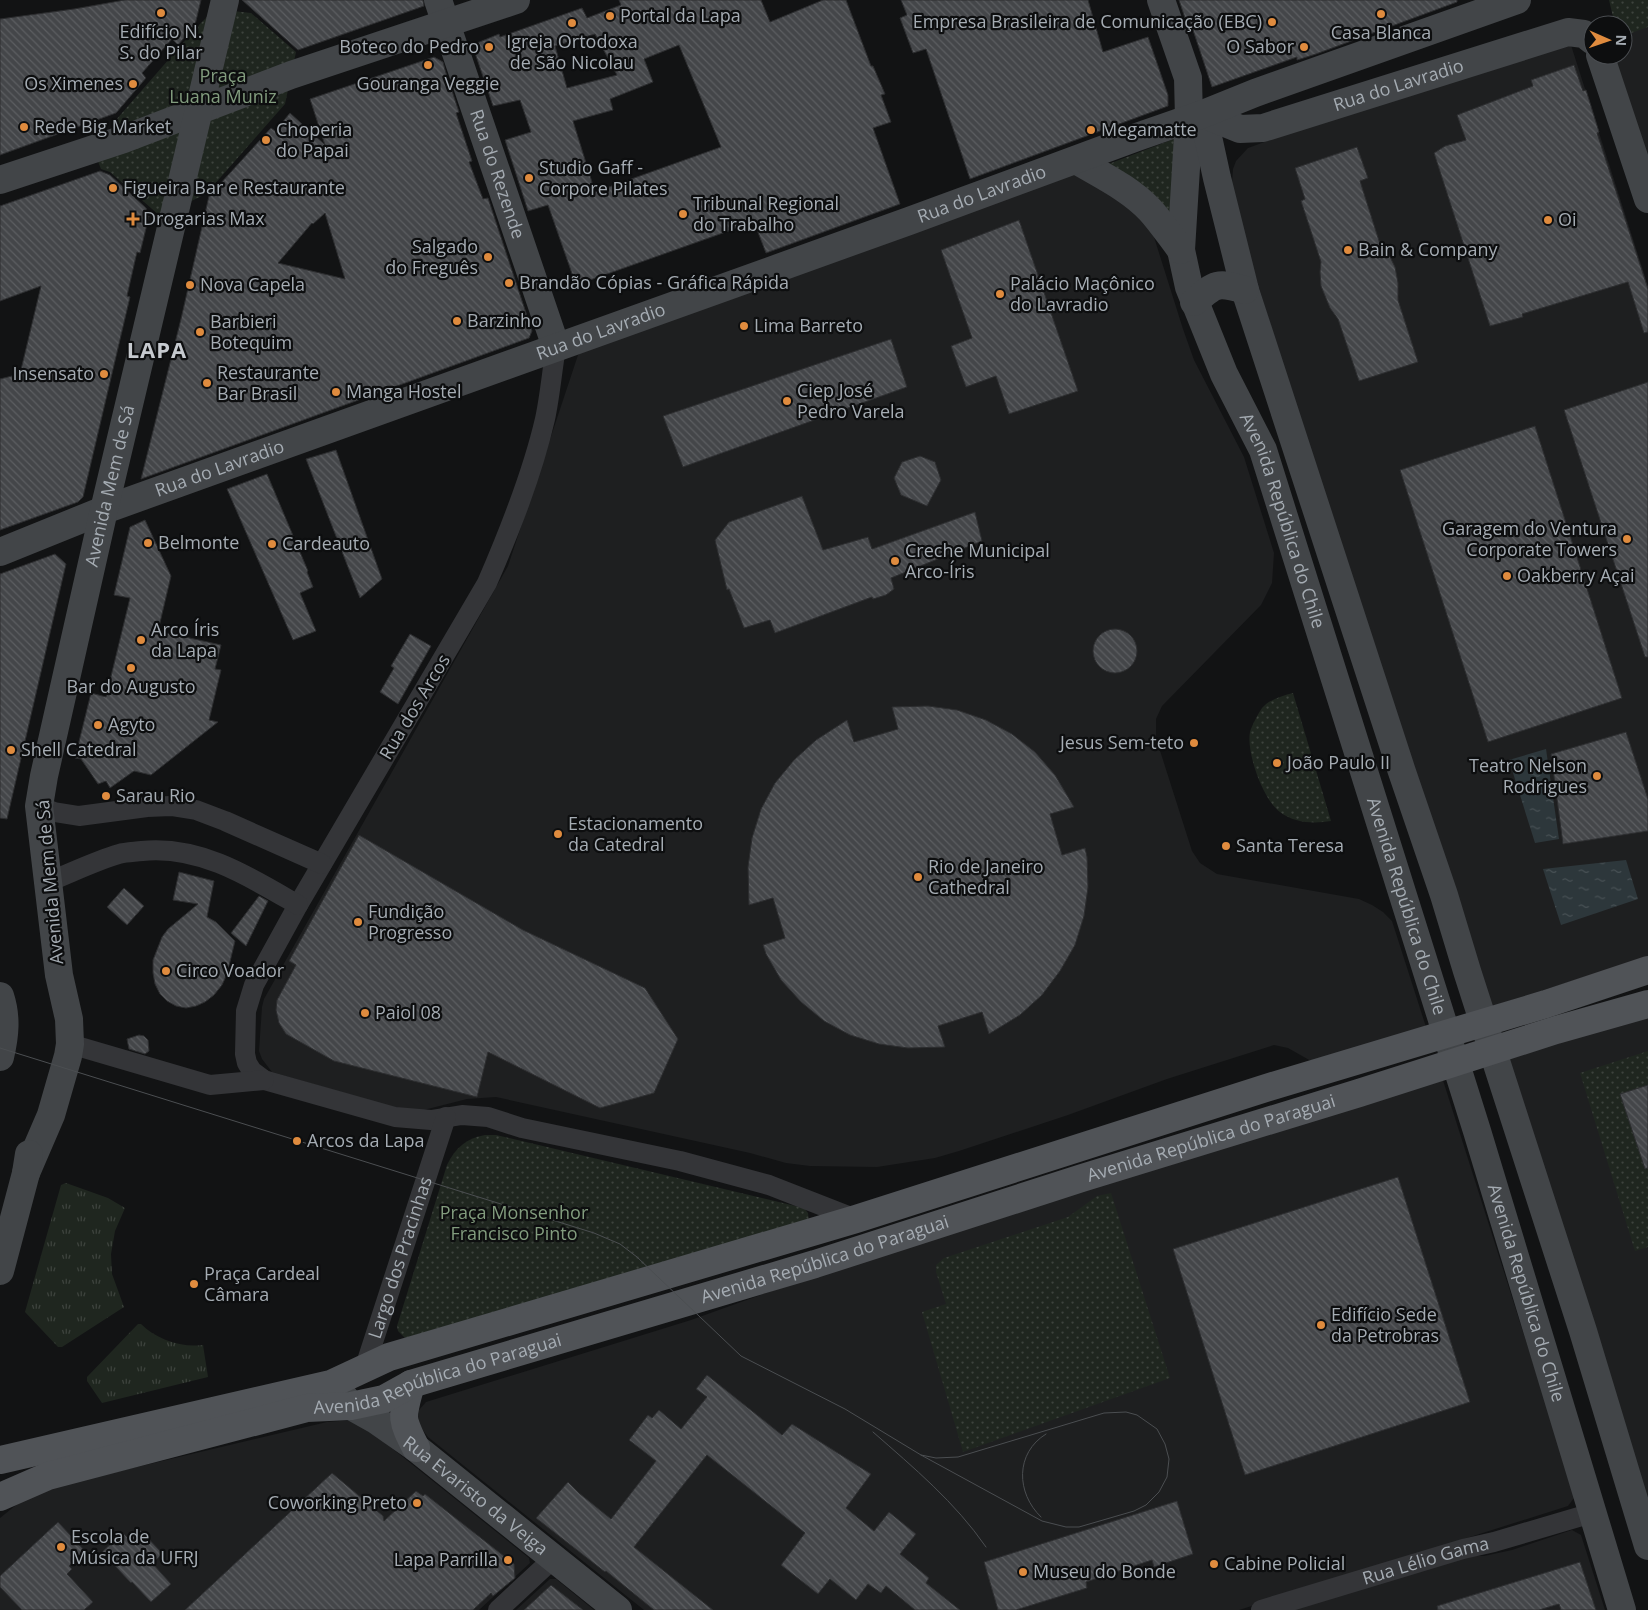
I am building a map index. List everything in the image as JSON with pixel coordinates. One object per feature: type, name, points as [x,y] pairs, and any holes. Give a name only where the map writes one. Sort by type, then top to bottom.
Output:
[{"type":"main road","name":"Avenida Mem de Sá","points":[[26,1173],[51,1116],[70,1044],[69,1019],[59,975],[39,806],[44,776],[104,510],[225,0]]},
{"type":"main road","points":[[0,180],[124,139],[291,76],[442,12],[516,0]]},
{"type":"main road","points":[[1160,0],[1188,78],[1196,117]]},
{"type":"main road","name":"Rua do Lavradio","points":[[0,552],[104,510],[270,452],[1196,117],[1255,93],[1516,0]]},
{"type":"main road","name":"Rua do Rezende","points":[[442,12],[556,347]]},
{"type":"main road","name":"Rua do Lavradio","points":[[1196,117],[1240,129],[1263,128],[1568,32],[1583,34]]},
{"type":"main road","points":[[1603,65],[1648,199]]},
{"type":"main road","name":"Avenida República do Chile","points":[[1196,117],[1181,250],[1194,302],[1224,374],[1263,450],[1476,1131],[1622,1610]]},
{"type":"main road","name":"Avenida República do Chile","points":[[1196,117],[1216,178],[1245,290],[1391,740],[1444,895],[1583,1331],[1648,1546]]},
{"type":"main road","points":[[1076,160],[1121,186],[1137,198],[1151,211],[1181,250]]},
{"type":"main road","points":[[1194,302],[1206,291],[1222,284],[1245,290]]},
{"type":"main road","name":"Avenida República do Paraguai","points":[[0,1460],[332,1384],[389,1357],[856,1219],[1256,1092],[1546,1004],[1648,970]]},
{"type":"main road","name":"Avenida Mem de Sá","points":[[0,1271],[26,1173],[35,1111],[51,1046],[59,975]]},
{"type":"main road","points":[[0,996],[5,1026],[5,1038],[0,1057]]},
{"type":"main road","name":"Avenida República do Paraguai","points":[[0,1497],[48,1476],[308,1408],[351,1406],[384,1399],[411,1384],[815,1264],[1389,1082],[1556,1030],[1648,1004]]},
{"type":"main road","points":[[308,1408],[332,1384]]},
{"type":"main road","name":"Rua Evaristo da Veiga","points":[[332,1384],[351,1406],[376,1420],[416,1448],[618,1610]]},
{"type":"main road","points":[[411,1384],[403,1412],[404,1426],[416,1448]]},
{"type":"street","name":"Rua dos Arcos","points":[[264,1080],[252,1071],[247,1063],[245,1054],[246,1011],[254,985],[298,905],[488,583],[529,474],[545,419],[556,347]]},
{"type":"street","points":[[39,806],[54,812],[79,816],[147,807],[171,806],[196,810],[322,864]]},
{"type":"street","points":[[48,882],[120,854],[149,850],[170,851],[193,854],[212,860],[248,876],[298,905]]},
{"type":"street","points":[[70,1044],[210,1085],[264,1080],[395,1117],[431,1120],[462,1115],[488,1117],[522,1128],[680,1161],[769,1185],[856,1219]]},
{"type":"street","name":"Largo dos Pracinhas","points":[[364,1370],[446,1117]]},
{"type":"street","name":"Rua Lélio Gama","points":[[1260,1610],[1463,1549],[1494,1542],[1592,1513]]},
{"type":"street","points":[[498,1610],[554,1558]]},
{"type":"shaded area","points":[[1648,0],[1648,173],[1616,65],[1633,65],[1633,15]]},
{"type":"shaded area","points":[[1551,37],[1570,42],[1648,286],[1648,957],[1490,1007],[1283,366],[1235,209],[1232,183],[1233,169],[1236,161],[1248,148]]},
{"type":"shaded area","points":[[1073,173],[1148,218],[1194,360],[1244,457],[1274,553],[1272,583],[1261,605],[1162,706],[1156,719],[1156,738],[1192,851],[1200,863],[1217,874],[1359,899],[1383,912],[1392,921],[1426,1027],[1311,1061],[1288,1048],[1274,1045],[1167,1079],[1068,1115],[959,1151],[935,1158],[877,1167],[810,1166],[786,1163],[750,1153],[496,1097],[467,1099],[412,1113],[272,1072],[262,1059],[259,1051],[264,999],[508,566],[578,355],[582,351]]},
{"type":"shaded area","points":[[1648,1008],[1648,1500],[1505,1054]]},
{"type":"shaded area","points":[[1441,1074],[1574,1492],[1574,1498],[1568,1506],[1239,1610],[644,1610],[428,1437],[419,1425],[419,1410],[426,1402],[691,1320],[813,1276]]},
{"type":"shaded area","points":[[352,1421],[363,1425],[529,1558],[530,1563],[479,1610],[0,1610],[0,1518],[21,1501],[48,1488],[327,1422]]},
{"type":"shaded area","points":[[1572,1530],[1581,1535],[1605,1610],[1282,1610],[1468,1556],[1484,1556],[1512,1550]]},
{"type":"shaded area","points":[[550,1579],[556,1579],[594,1610],[516,1610]]},
{"type":"green space","points":[[1609,0],[1648,0],[1648,27],[1633,32],[1633,15],[1613,15]]},
{"type":"green space","name":"Praça Luana Muniz","points":[[215,9],[251,13],[296,52],[285,104],[206,194],[160,216],[110,172],[101,169],[97,159],[115,121]]},
{"type":"green space","points":[[1179,137],[1181,230],[1106,165]]},
{"type":"green space","points":[[1293,693],[1331,821],[1304,822],[1280,812],[1262,787],[1253,763],[1249,741],[1250,732],[1259,713],[1269,702]]},
{"type":"green space","points":[[1648,1051],[1648,1247],[1635,1251],[1580,1073]]},
{"type":"green space","name":"Praça Monsenhor Francisco Pinto","points":[[485,1135],[496,1135],[804,1208],[808,1213],[809,1222],[405,1338],[398,1331],[397,1326],[447,1165],[458,1149],[467,1141]]},
{"type":"green space","points":[[66,1183],[108,1198],[125,1208],[115,1231],[111,1254],[112,1274],[124,1307],[62,1347],[58,1347],[25,1312],[61,1185]]},
{"type":"green space","points":[[1111,1193],[1170,1378],[963,1452],[922,1312],[946,1304],[936,1272],[936,1265],[944,1258],[1068,1217],[1097,1196]]},
{"type":"green space","points":[[138,1324],[141,1324],[161,1338],[178,1344],[203,1345],[208,1377],[102,1403],[87,1381],[87,1377]]},
{"type":"water","points":[[1546,749],[1559,839],[1535,843],[1509,760]]},
{"type":"water","points":[[1626,860],[1638,899],[1561,925],[1543,869]]},
{"type":"building","points":[[125,0],[201,0],[195,25],[178,45],[172,39],[142,73],[146,78],[116,113],[0,155],[0,19]]},
{"type":"building","points":[[242,0],[423,0],[424,6],[298,50]]},
{"type":"building","points":[[619,0],[761,0],[770,22],[823,0],[846,0],[871,66],[873,66],[885,94],[881,95],[891,122],[873,128],[900,204],[766,253],[754,222],[576,285],[548,205],[528,211],[505,140],[531,132],[520,100],[493,106],[474,50],[477,43],[499,34],[500,37],[582,8],[587,18],[621,5]],"holes":[[[595,34],[617,75],[567,88],[555,46]],[[679,45],[721,147],[595,192],[573,121],[613,110],[610,99],[653,82],[644,59]]]},
{"type":"building","points":[[901,0],[1088,0],[1103,52],[1148,37],[1168,95],[1168,106],[970,179],[926,49],[913,53],[900,18],[907,15]]},
{"type":"building","points":[[1179,0],[1457,0],[1457,2],[1316,54],[1297,60],[1297,57],[1212,87],[1189,18],[1185,18]]},
{"type":"building","points":[[434,57],[443,62],[459,112],[456,113],[472,161],[469,162],[483,199],[488,198],[532,331],[529,338],[141,479],[181,319],[209,196],[271,128],[275,131],[290,113],[325,145],[310,99]],"holes":[[[325,213],[345,279],[278,263],[312,223]]]},
{"type":"building","points":[[1574,65],[1583,91],[1586,90],[1599,132],[1597,133],[1648,289],[1648,332],[1644,333],[1628,282],[1522,314],[1523,317],[1490,326],[1434,153],[1445,146],[1466,140],[1457,115],[1533,86],[1531,80]]},
{"type":"building","points":[[1357,147],[1368,178],[1360,181],[1380,244],[1388,253],[1395,267],[1398,283],[1398,300],[1418,362],[1359,381],[1338,319],[1330,308],[1321,286],[1321,262],[1301,201],[1305,199],[1295,168]]},
{"type":"building","points":[[100,171],[110,175],[146,208],[149,216],[140,253],[137,252],[127,296],[130,297],[83,497],[78,502],[0,530],[0,379],[20,374],[41,286],[0,301],[0,206]]},
{"type":"building","name":"Palácio Maçônico do Lavradio","points":[[1019,220],[1078,391],[1009,414],[996,376],[966,387],[951,346],[972,338],[941,250]]},
{"type":"building","name":"Ciep José Pedro Varela","points":[[891,339],[907,387],[683,467],[663,416]]},
{"type":"building","name":"Garagem do Ventura Corporate Towers","points":[[1648,382],[1648,657],[1645,657],[1564,410]]},
{"type":"building","points":[[1535,426],[1622,698],[1488,742],[1400,470]]},
{"type":"building","points":[[336,450],[382,579],[360,598],[306,459]]},
{"type":"building","points":[[920,456],[935,462],[941,480],[927,506],[901,495],[894,478],[902,462]]},
{"type":"building","points":[[267,474],[313,587],[300,593],[316,631],[293,640],[227,489]]},
{"type":"building","points":[[802,496],[823,550],[868,537],[872,549],[975,512],[982,541],[891,578],[894,589],[886,595],[873,599],[872,597],[775,633],[770,620],[744,628],[729,589],[727,590],[715,540],[729,522]]},
{"type":"building","points":[[145,520],[171,576],[158,631],[221,645],[215,669],[221,670],[209,720],[218,722],[151,775],[134,771],[110,788],[106,781],[98,784],[81,759],[75,758],[91,693],[106,697],[130,598],[114,595],[130,527]]},
{"type":"building","points":[[55,554],[66,564],[7,819],[0,818],[0,574]]},
{"type":"building","points":[[1111,629],[1119,629],[1131,635],[1137,651],[1131,667],[1119,673],[1111,673],[1099,667],[1093,655],[1093,647],[1099,635]]},
{"type":"building","points":[[410,634],[431,646],[398,704],[380,692],[394,668],[391,666]]},
{"type":"building","name":"Rio de Janeiro Cathedral","points":[[928,706],[957,710],[986,720],[1012,734],[1035,752],[1055,775],[1074,807],[1050,814],[1062,855],[1085,848],[1088,887],[1084,916],[1075,945],[1060,971],[1042,995],[1020,1015],[989,1034],[982,1012],[938,1026],[945,1047],[908,1048],[879,1044],[850,1035],[824,1021],[801,1002],[781,980],[763,945],[785,938],[773,898],[749,905],[748,867],[752,838],[761,809],[775,783],[794,760],[816,740],[847,720],[854,742],[898,729],[892,707]]},
{"type":"building","name":"Teatro Nelson Rodrigues","points":[[1626,732],[1648,799],[1648,831],[1563,844],[1551,754]]},
{"type":"building","points":[[359,835],[523,930],[645,988],[678,1039],[654,1093],[600,1108],[488,1052],[477,1097],[334,1061],[286,1034],[279,1023],[276,1010],[277,1000],[296,965],[289,961]]},
{"type":"building","points":[[179,872],[214,881],[207,917],[216,922],[235,941],[227,974],[222,985],[205,1002],[186,1008],[176,1006],[160,994],[155,984],[153,973],[153,960],[162,937],[168,929],[198,904],[173,900]]},
{"type":"building","points":[[124,888],[144,906],[127,925],[107,907]]},
{"type":"building","points":[[259,896],[268,901],[246,946],[231,933]]},
{"type":"building","points":[[139,1035],[144,1036],[148,1040],[149,1051],[145,1054],[129,1049],[127,1039]]},
{"type":"building","points":[[1648,1085],[1648,1168],[1645,1169],[1620,1094]]},
{"type":"building","name":"Edifício Sede da Petrobras","points":[[1398,1177],[1470,1402],[1245,1475],[1173,1249]]},
{"type":"building","points":[[707,1375],[782,1435],[792,1424],[871,1474],[846,1508],[874,1531],[889,1512],[916,1534],[900,1554],[929,1578],[926,1583],[960,1610],[915,1610],[886,1586],[881,1593],[868,1584],[856,1600],[830,1579],[818,1594],[781,1565],[805,1533],[707,1455],[634,1547],[713,1610],[654,1610],[536,1518],[568,1482],[611,1519],[656,1461],[629,1440],[648,1415],[652,1418],[659,1410],[681,1429],[707,1397],[696,1389]]},
{"type":"building","points":[[332,1473],[383,1516],[384,1521],[416,1491],[423,1496],[425,1494],[514,1564],[515,1578],[493,1596],[491,1593],[473,1610],[185,1610]]},
{"type":"building","points":[[1177,1501],[1193,1554],[1154,1567],[1152,1560],[1086,1582],[1087,1588],[1016,1610],[998,1610],[984,1562]]},
{"type":"building","points":[[58,1522],[85,1551],[69,1566],[72,1569],[67,1574],[93,1602],[84,1610],[22,1610],[0,1587],[0,1576]]},
{"type":"building","points":[[140,1530],[163,1554],[152,1563],[171,1584],[151,1602],[102,1552],[123,1533],[129,1539]]},
{"type":"building","points":[[1580,1562],[1596,1610],[1561,1610],[1559,1604],[1539,1610],[1438,1610],[1437,1606]]},
{"type":"building","points":[[551,1585],[583,1610],[524,1610]]},
{"type":"tram line","points":[[0,1048],[594,1233],[620,1244],[637,1257],[741,1356],[845,1409],[921,1455],[1042,1521],[1066,1527],[1079,1527],[1134,1511],[1146,1505],[1159,1492],[1167,1477],[1169,1459],[1165,1444],[1157,1429],[1137,1415],[1126,1412],[1104,1413],[958,1457],[936,1458],[921,1455]]},
{"type":"tram line","points":[[873,1432],[919,1472],[947,1500],[986,1547]]},
{"type":"tram line","points":[[1041,1517],[1027,1497],[1022,1474],[1024,1462],[1029,1452],[1036,1442],[1046,1434]]},
{"type":"place","name":"Edifício N. S. do Pilar","points":[[161,13]]},
{"type":"place","name":"Casa Blanca","points":[[1381,14]]},
{"type":"place","name":"Portal da Lapa","points":[[610,16]]},
{"type":"place","name":"Empresa Brasileira de Comunicação (EBC)","points":[[1272,22]]},
{"type":"place","name":"Igreja Ortodoxa de São Nicolau","points":[[572,23]]},
{"type":"place","name":"Boteco do Pedro","points":[[489,47]]},
{"type":"place","name":"O Sabor","points":[[1304,47]]},
{"type":"place","name":"Gouranga Veggie","points":[[428,65]]},
{"type":"place","name":"Os Ximenes","points":[[133,84]]},
{"type":"place","name":"Rede Big Market","points":[[24,127]]},
{"type":"place","name":"Megamatte","points":[[1091,130]]},
{"type":"place","name":"Choperia do Papai","points":[[266,140]]},
{"type":"place","name":"Studio Gaff - Corpore Pilates","points":[[529,178]]},
{"type":"place","name":"Figueira Bar e Restaurante","points":[[113,188]]},
{"type":"place","name":"Tribunal Regional do Trabalho","points":[[683,214]]},
{"type":"place","name":"Drogarias Max","points":[[133,219]]},
{"type":"place","name":"Oi","points":[[1548,220]]},
{"type":"place","name":"Bain & Company","points":[[1348,250]]},
{"type":"place","name":"Salgado do Freguês","points":[[488,257]]},
{"type":"place","name":"Brandão Cópias - Gráfica Rápida","points":[[509,283]]},
{"type":"place","name":"Nova Capela","points":[[190,285]]},
{"type":"place","name":"Palácio Maçônico do Lavradio","points":[[1000,294]]},
{"type":"place","name":"Barzinho","points":[[457,321]]},
{"type":"place","name":"Lima Barreto","points":[[744,326]]},
{"type":"place","name":"Barbieri Botequim","points":[[200,332]]},
{"type":"place","name":"Insensato","points":[[104,374]]},
{"type":"place","name":"Restaurante Bar Brasil","points":[[207,383]]},
{"type":"place","name":"Manga Hostel","points":[[336,392]]},
{"type":"place","name":"Ciep José Pedro Varela","points":[[787,401]]},
{"type":"place","name":"Garagem do Ventura Corporate Towers","points":[[1627,539]]},
{"type":"place","name":"Belmonte","points":[[148,543]]},
{"type":"place","name":"Cardeauto","points":[[272,544]]},
{"type":"place","name":"Creche Municipal Arco-Íris","points":[[895,561]]},
{"type":"place","name":"Oakberry Açai","points":[[1507,576]]},
{"type":"place","name":"Arco Íris da Lapa","points":[[141,640]]},
{"type":"place","name":"Bar do Augusto","points":[[131,668]]},
{"type":"place","name":"Agyto","points":[[98,725]]},
{"type":"place","name":"Jesus Sem-teto","points":[[1194,743]]},
{"type":"place","name":"Shell Catedral","points":[[11,750]]},
{"type":"place","name":"João Paulo II","points":[[1277,763]]},
{"type":"place","name":"Teatro Nelson Rodrigues","points":[[1597,776]]},
{"type":"place","name":"Sarau Rio","points":[[106,796]]},
{"type":"place","name":"Estacionamento da Catedral","points":[[558,834]]},
{"type":"place","name":"Santa Teresa","points":[[1226,846]]},
{"type":"place","name":"Rio de Janeiro Cathedral","points":[[918,877]]},
{"type":"place","name":"Fundição Progresso","points":[[358,922]]},
{"type":"place","name":"Circo Voador","points":[[166,971]]},
{"type":"place","name":"Paiol 08","points":[[365,1013]]},
{"type":"place","name":"Arcos da Lapa","points":[[297,1141]]},
{"type":"place","name":"Praça Cardeal Câmara","points":[[194,1284]]},
{"type":"place","name":"Edifício Sede da Petrobras","points":[[1321,1325]]},
{"type":"place","name":"Coworking Preto","points":[[417,1503]]},
{"type":"place","name":"Escola de Música da UFRJ","points":[[61,1547]]},
{"type":"place","name":"Lapa Parrilla","points":[[508,1560]]},
{"type":"place","name":"Cabine Policial","points":[[1214,1564]]},
{"type":"place","name":"Museu do Bonde","points":[[1023,1572]]},
{"type":"district","name":"LAPA","points":[[157,350]]}]
